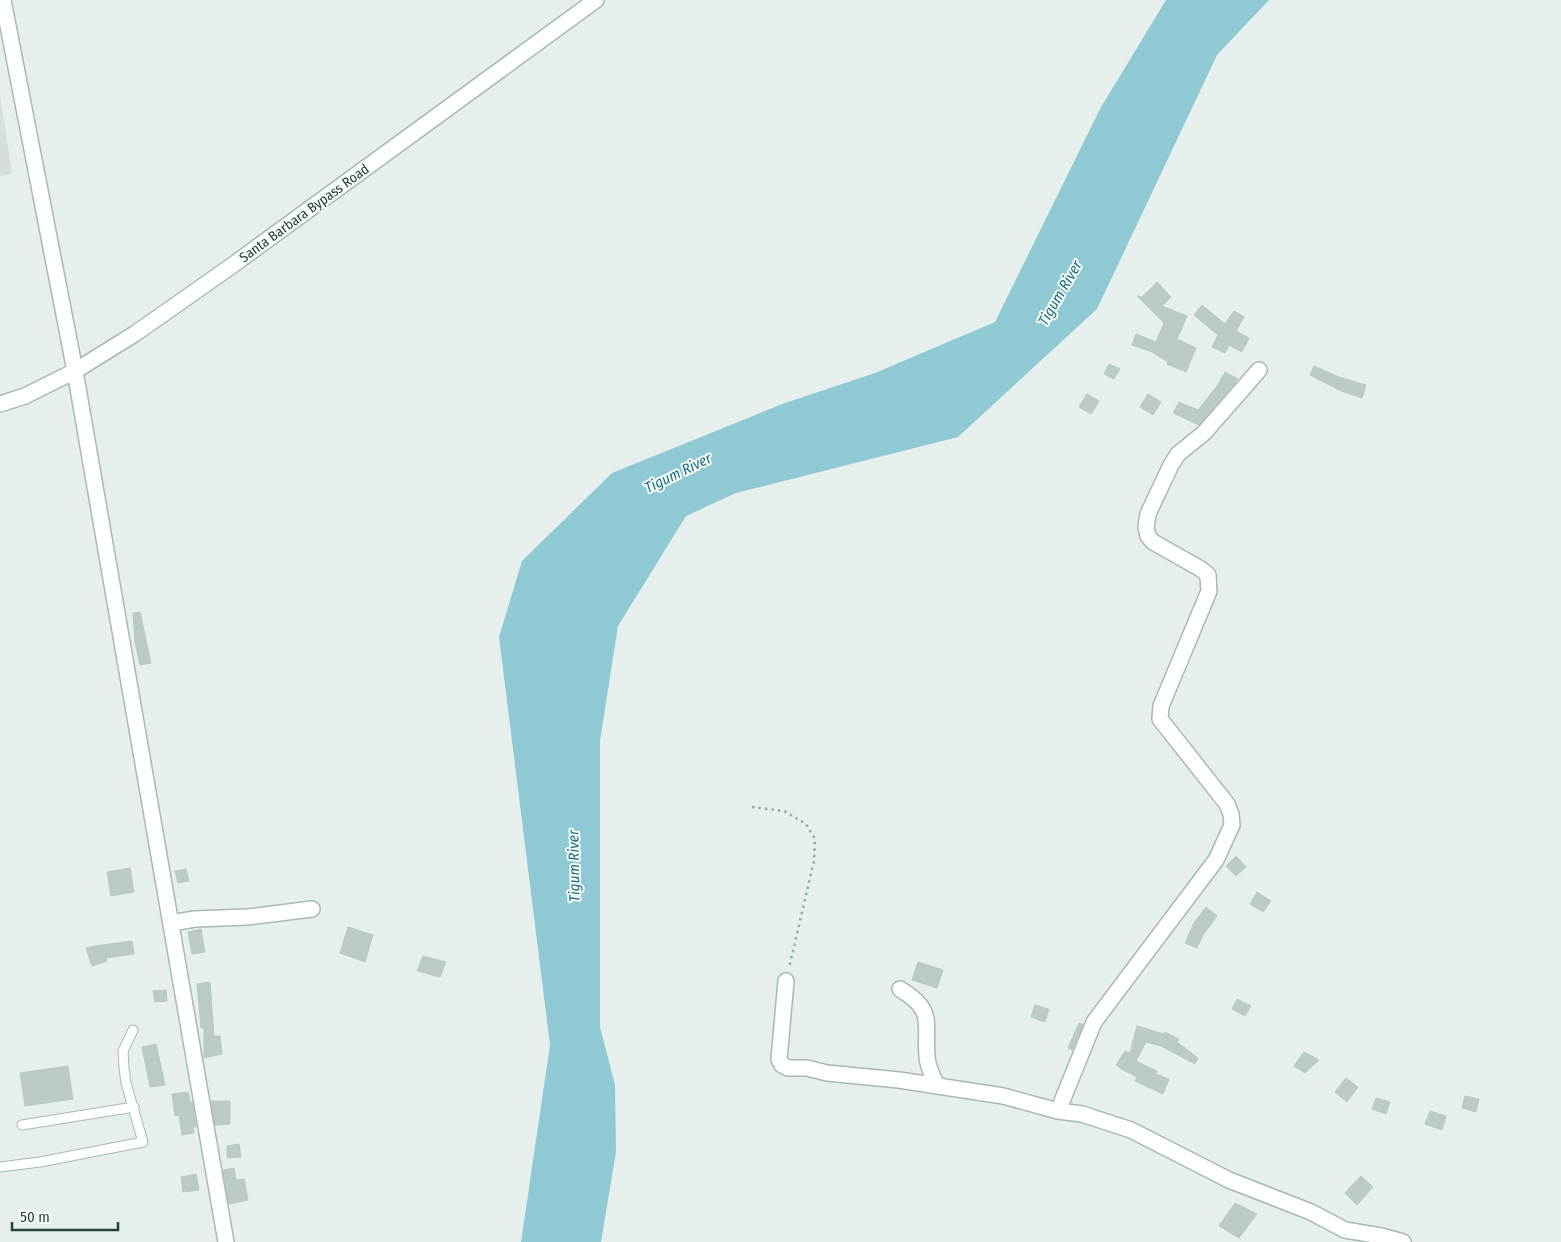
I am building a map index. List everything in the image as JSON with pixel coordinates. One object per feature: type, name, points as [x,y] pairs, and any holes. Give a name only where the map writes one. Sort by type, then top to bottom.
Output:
[{"type":"street","points":[[3,0],[75,371],[226,1242]]},
{"type":"street","name":"Santa Barbara Bypass Road","points":[[0,404],[25,396],[75,371],[136,333],[230,267],[596,0]]},
{"type":"street","points":[[1058,1111],[1094,1022],[1216,860],[1232,825],[1231,814],[1226,804],[1160,719],[1161,706],[1207,597],[1210,583],[1208,575],[1201,569],[1153,542],[1148,536],[1146,527],[1154,502],[1178,454],[1204,433],[1259,370]]},
{"type":"street","points":[[171,923],[195,919],[248,917],[312,909]]},
{"type":"street","points":[[786,982],[779,1059],[782,1065],[788,1068],[807,1068],[827,1073],[899,1080],[1003,1096],[1058,1111],[1082,1114],[1131,1130],[1229,1180],[1311,1212],[1345,1230],[1402,1242]]},
{"type":"street","points":[[900,989],[915,998],[926,1016],[927,1058],[937,1086]]},
{"type":"lane","points":[[0,1167],[40,1162],[143,1142],[126,1082],[123,1051],[133,1030]]},
{"type":"lane","points":[[22,1125],[134,1107]]},
{"type":"path","points":[[752,806],[784,811],[806,824],[815,839],[814,861],[786,982]]},
{"type":"shaded area","points":[[0,94],[12,174],[0,176]]},
{"type":"water","name":"Tigum River","points":[[1166,0],[1269,0],[1217,55],[1097,309],[958,437],[736,493],[686,516],[618,626],[600,741],[600,1027],[615,1085],[616,1152],[601,1242],[521,1242],[550,1045],[499,637],[522,561],[612,473],[785,403],[875,373],[995,322],[1100,109]]},
{"type":"building","points":[[1157,282],[1171,297],[1162,306],[1187,316],[1177,339],[1196,348],[1186,372],[1167,364],[1168,362],[1152,352],[1132,345],[1136,334],[1156,342],[1164,323],[1137,296],[1142,297]]},
{"type":"building","points":[[1202,305],[1225,324],[1234,311],[1244,317],[1236,331],[1249,338],[1242,352],[1229,345],[1225,353],[1212,347],[1218,335],[1194,315]]},
{"type":"building","points":[[1109,364],[1120,369],[1114,379],[1104,374]]},
{"type":"building","points":[[1314,366],[1339,377],[1366,385],[1362,398],[1341,391],[1310,375]]},
{"type":"building","points":[[1225,372],[1238,379],[1199,425],[1173,413],[1179,402],[1198,410],[1217,386]]},
{"type":"building","points":[[1087,394],[1099,401],[1091,414],[1079,407]]},
{"type":"building","points":[[1148,394],[1161,402],[1153,415],[1140,407]]},
{"type":"building","points":[[140,612],[151,663],[140,665],[135,642],[133,613]]},
{"type":"building","points":[[1236,856],[1246,867],[1236,876],[1226,866]]},
{"type":"building","points":[[130,868],[134,892],[111,896],[107,872]]},
{"type":"building","points":[[186,869],[189,881],[178,883],[175,871]]},
{"type":"building","points":[[1257,892],[1271,901],[1263,912],[1250,904]]},
{"type":"building","points":[[1206,907],[1217,916],[1203,935],[1197,948],[1185,943],[1194,923]]},
{"type":"building","points":[[348,927],[373,935],[365,962],[340,953]]},
{"type":"building","points":[[201,929],[205,952],[192,954],[188,932]]},
{"type":"building","points":[[132,941],[134,954],[106,958],[107,961],[92,966],[86,948]]},
{"type":"building","points":[[423,956],[446,962],[440,977],[417,971]]},
{"type":"building","points":[[918,962],[943,970],[937,988],[912,980]]},
{"type":"building","points":[[210,982],[214,1036],[220,1036],[222,1054],[204,1058],[204,1028],[201,1028],[197,984]]},
{"type":"building","points":[[166,990],[167,1001],[155,1002],[153,991]]},
{"type":"building","points":[[1237,999],[1251,1006],[1245,1016],[1232,1009]]},
{"type":"building","points":[[1035,1005],[1049,1009],[1045,1022],[1031,1017]]},
{"type":"building","points":[[1079,1023],[1083,1025],[1072,1050],[1068,1048]]},
{"type":"building","points":[[1137,1026],[1164,1034],[1165,1032],[1179,1039],[1177,1042],[1198,1058],[1195,1064],[1161,1046],[1146,1042],[1136,1061],[1157,1071],[1156,1074],[1169,1079],[1163,1094],[1135,1081],[1137,1077],[1116,1065],[1125,1051],[1130,1053]]},
{"type":"building","points":[[156,1044],[165,1085],[150,1087],[142,1047]]},
{"type":"building","points":[[1304,1052],[1319,1060],[1305,1073],[1294,1066]]},
{"type":"building","points":[[68,1066],[73,1099],[25,1106],[20,1073]]},
{"type":"building","points":[[1346,1078],[1358,1087],[1347,1102],[1335,1092]]},
{"type":"building","points":[[188,1092],[190,1102],[192,1102],[196,1127],[193,1127],[194,1133],[182,1135],[179,1115],[175,1116],[172,1094]]},
{"type":"building","points":[[1465,1096],[1479,1099],[1476,1112],[1462,1108]]},
{"type":"building","points":[[1376,1098],[1390,1102],[1386,1114],[1372,1109]]},
{"type":"building","points":[[211,1101],[230,1101],[230,1124],[215,1125]]},
{"type":"building","points":[[1430,1111],[1446,1116],[1442,1130],[1425,1124]]},
{"type":"building","points":[[239,1144],[241,1157],[227,1158],[227,1146]]},
{"type":"building","points":[[234,1168],[236,1180],[244,1179],[248,1200],[229,1204],[223,1170]]},
{"type":"building","points":[[196,1174],[199,1190],[183,1192],[181,1177]]},
{"type":"building","points":[[1361,1176],[1373,1187],[1357,1205],[1345,1193]]},
{"type":"building","points":[[1235,1203],[1257,1214],[1239,1238],[1219,1226]]}]
